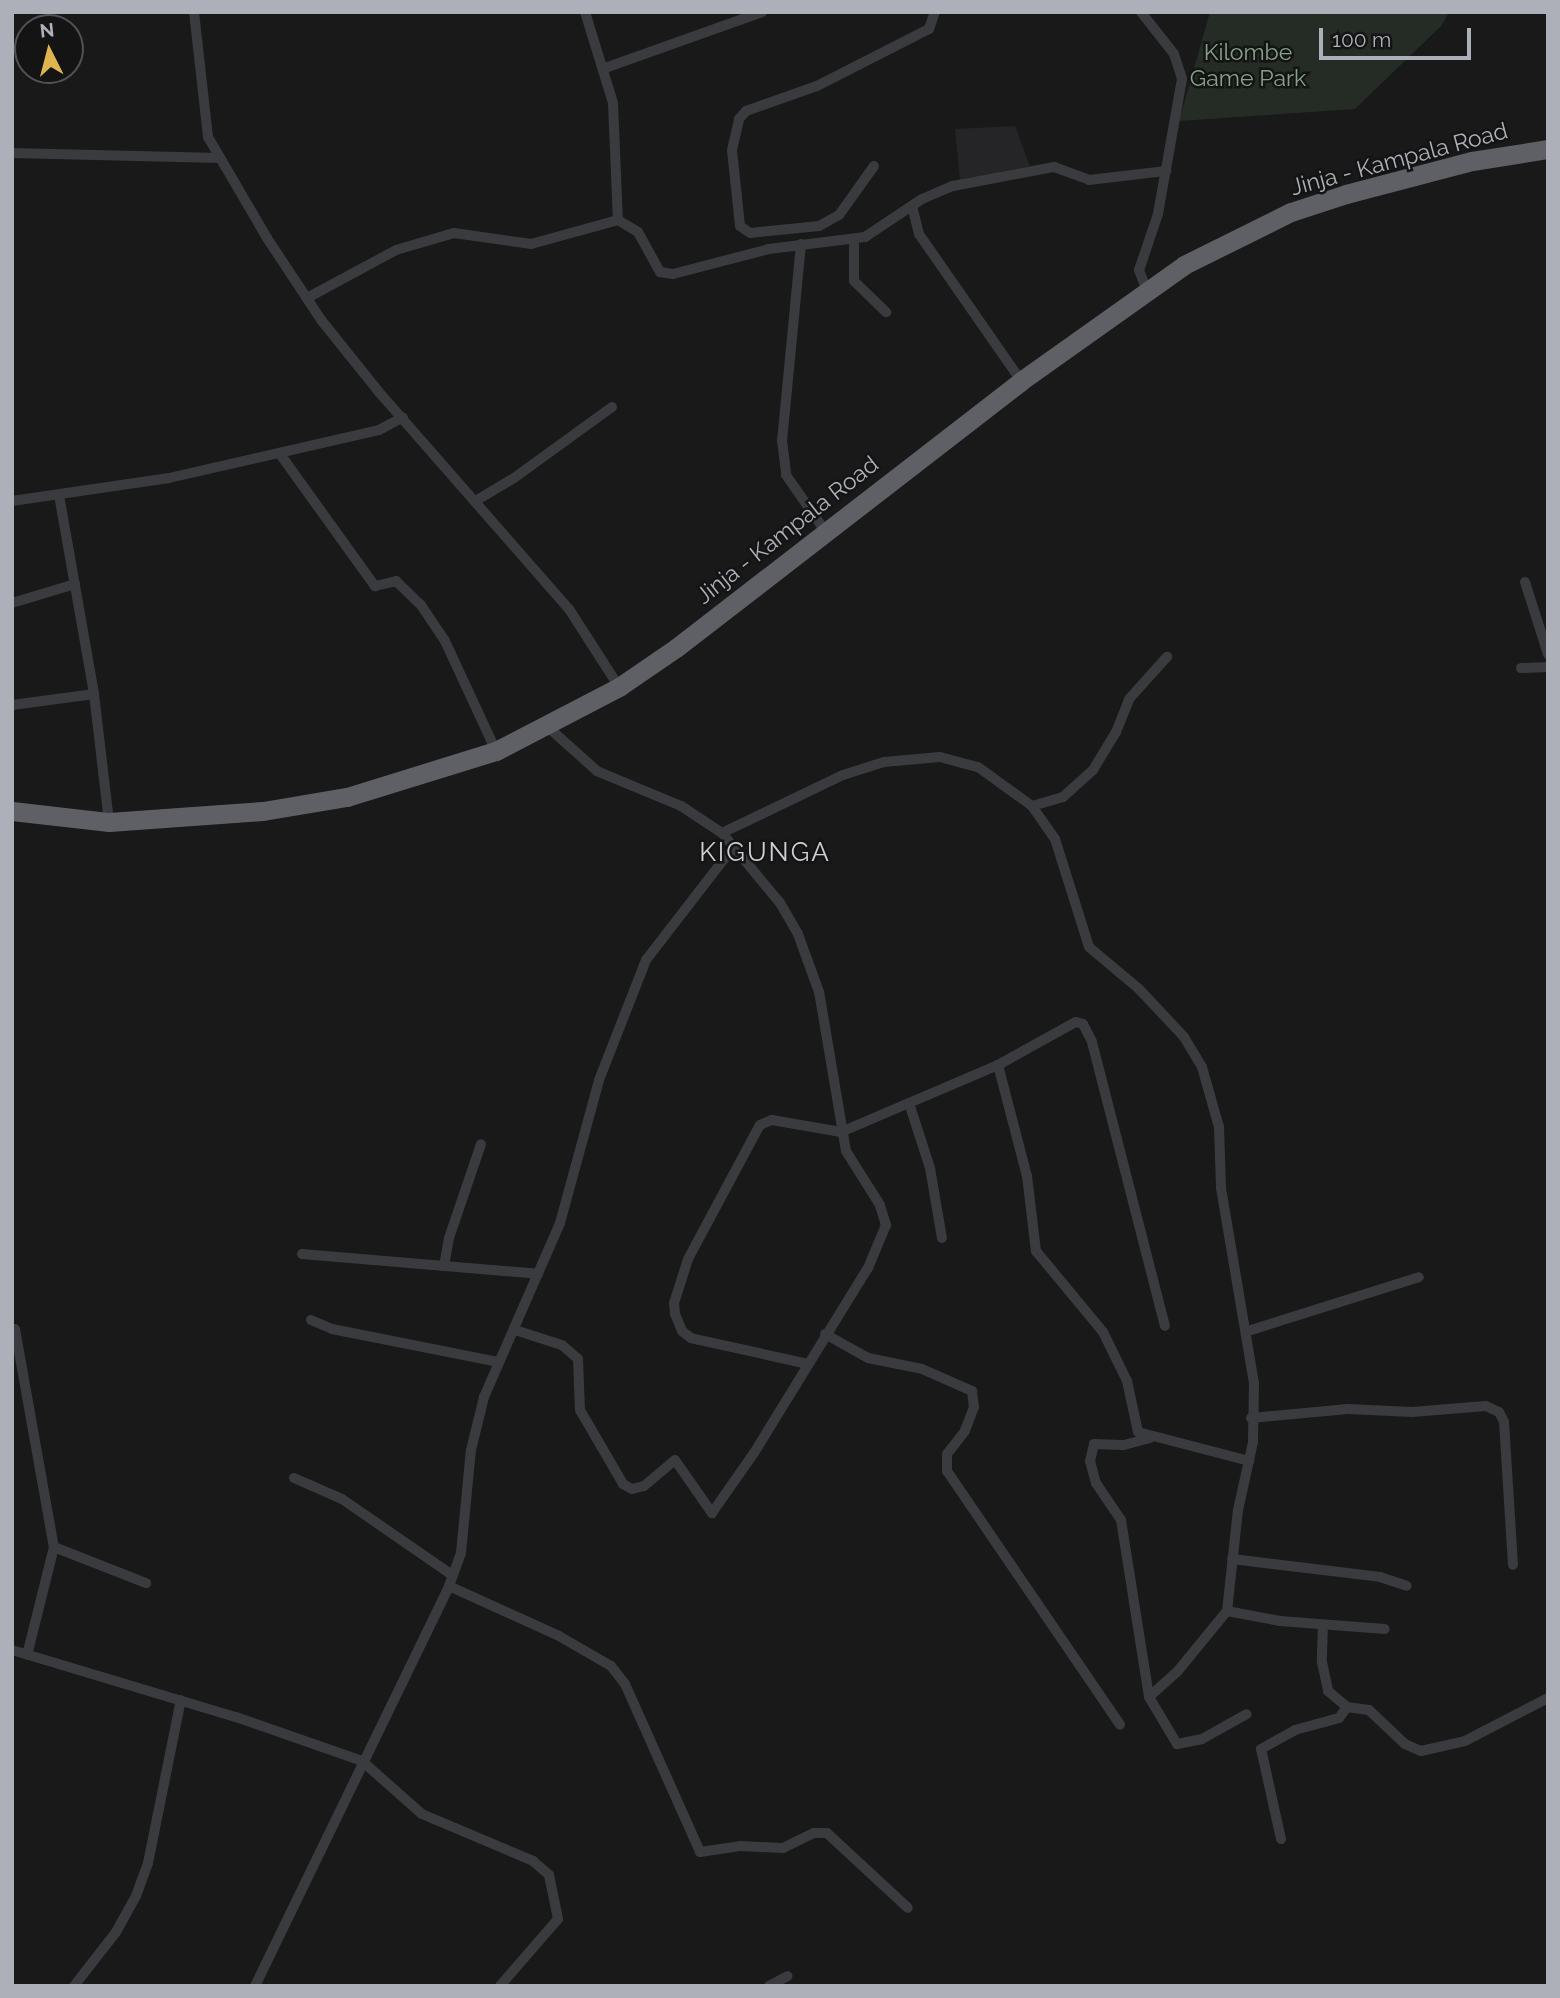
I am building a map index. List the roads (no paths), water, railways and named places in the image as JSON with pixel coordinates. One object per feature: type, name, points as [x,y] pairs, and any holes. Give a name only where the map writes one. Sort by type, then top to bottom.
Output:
[{"type":"highway","name":"Jinja - Kampala Road","points":[[12,811],[109,822],[263,811],[348,797],[496,751],[548,727],[619,687],[1146,288],[1232,239],[1291,212],[1472,161],[1548,149]]},
{"type":"street","points":[[194,12],[205,122],[220,158],[307,298],[403,417],[569,609],[619,687]]},
{"type":"street","points":[[585,12],[605,68],[613,103],[618,220]]},
{"type":"street","points":[[605,68],[762,12]]},
{"type":"street","points":[[874,166],[839,215],[819,226],[773,233],[750,233],[740,226],[732,150],[738,119],[746,111],[817,86],[929,29],[935,12]]},
{"type":"street","points":[[1141,12],[1180,65],[1180,93],[1166,171],[1139,270],[1146,288]]},
{"type":"street","points":[[12,153],[220,158]]},
{"type":"street","points":[[307,298],[396,250],[454,233],[531,244],[618,220],[638,232],[660,272],[673,274],[801,244],[854,240],[953,186],[1054,167],[1089,180],[1166,171]]},
{"type":"street","points":[[912,206],[919,234],[1021,381]]},
{"type":"street","points":[[854,240],[854,281],[886,312]]},
{"type":"street","points":[[801,244],[782,440],[786,475],[825,531]]},
{"type":"street","points":[[477,500],[514,478],[612,407]]},
{"type":"street","points":[[12,501],[59,495],[279,454],[379,430],[403,417]]},
{"type":"street","points":[[279,454],[376,587],[396,581],[421,605],[445,641],[496,751]]},
{"type":"street","points":[[59,495],[94,694],[109,822]]},
{"type":"street","points":[[1525,582],[1548,654]]},
{"type":"street","points":[[12,603],[75,584]]},
{"type":"street","points":[[1032,806],[1063,797],[1093,770],[1116,732],[1129,699],[1167,657]]},
{"type":"street","points":[[1521,668],[1548,667]]},
{"type":"street","points":[[12,705],[94,694]]},
{"type":"street","points":[[515,1329],[562,1345],[578,1359],[580,1410],[623,1484],[632,1489],[644,1486],[675,1460],[712,1513],[868,1268],[886,1225],[880,1205],[846,1151],[819,992],[809,961],[780,903],[735,845],[722,833],[681,806],[597,771],[548,727]]},
{"type":"street","points":[[722,833],[844,775],[912,758],[940,757],[978,767],[1032,806],[1055,839],[1083,940],[1160,1010],[1202,1067],[1219,1127],[1221,1188],[1248,1331],[1254,1383],[1249,1461],[1232,1559],[1227,1611],[1177,1672],[1149,1697]]},
{"type":"street","points":[[255,1986],[327,1845],[362,1761],[451,1580],[461,1553],[471,1450],[498,1362],[560,1223],[603,1069],[646,960],[735,845]]},
{"type":"street","points":[[808,1364],[691,1338],[677,1324],[674,1303],[688,1259],[760,1125],[772,1120],[841,1132],[998,1065],[1065,1028],[1083,1024],[1092,1042],[1165,1326]]},
{"type":"street","points":[[998,1065],[1027,1176],[1035,1251],[1103,1332],[1127,1381],[1133,1422],[1138,1432],[1150,1438],[1249,1461]]},
{"type":"street","points":[[909,1104],[930,1168],[942,1238]]},
{"type":"street","points":[[444,1266],[449,1238],[481,1144]]},
{"type":"street","points":[[302,1254],[538,1274]]},
{"type":"street","points":[[1248,1331],[1419,1277]]},
{"type":"street","points":[[311,1320],[332,1329],[498,1362]]},
{"type":"street","points":[[15,1329],[54,1547],[27,1655]]},
{"type":"street","points":[[825,1334],[868,1358],[922,1369],[972,1391],[974,1407],[965,1432],[947,1454],[947,1471],[1119,1725]]},
{"type":"street","points":[[1251,1418],[1348,1409],[1412,1412],[1486,1406],[1499,1412],[1504,1423],[1513,1565]]},
{"type":"street","points":[[1150,1438],[1123,1445],[1094,1444],[1090,1461],[1096,1483],[1121,1520],[1149,1697],[1177,1744],[1202,1739],[1247,1714]]},
{"type":"street","points":[[294,1478],[342,1499],[451,1580],[611,1666],[625,1684],[700,1852],[740,1846],[783,1848],[814,1833],[827,1833],[908,1908]]},
{"type":"street","points":[[54,1547],[146,1583]]},
{"type":"street","points":[[1232,1559],[1380,1577],[1407,1586]]},
{"type":"street","points":[[1227,1611],[1323,1625],[1385,1629]]},
{"type":"street","points":[[1323,1625],[1322,1662],[1328,1691],[1347,1707],[1369,1710],[1405,1744],[1421,1751],[1465,1741],[1548,1698]]},
{"type":"street","points":[[12,1650],[181,1700],[362,1761],[422,1814],[520,1854],[549,1875],[558,1919],[500,1986]]},
{"type":"street","points":[[75,1986],[116,1932],[136,1896],[148,1863],[181,1700]]},
{"type":"street","points":[[1281,1839],[1261,1749],[1295,1730],[1339,1718],[1347,1707]]},
{"type":"street","points":[[769,1986],[788,1976]]},
{"type":"district","name":"KIGUNGA","points":[[765,853]]},
{"type":"park label","name":"Kilombe Game Park","points":[[1248,65]]}]
